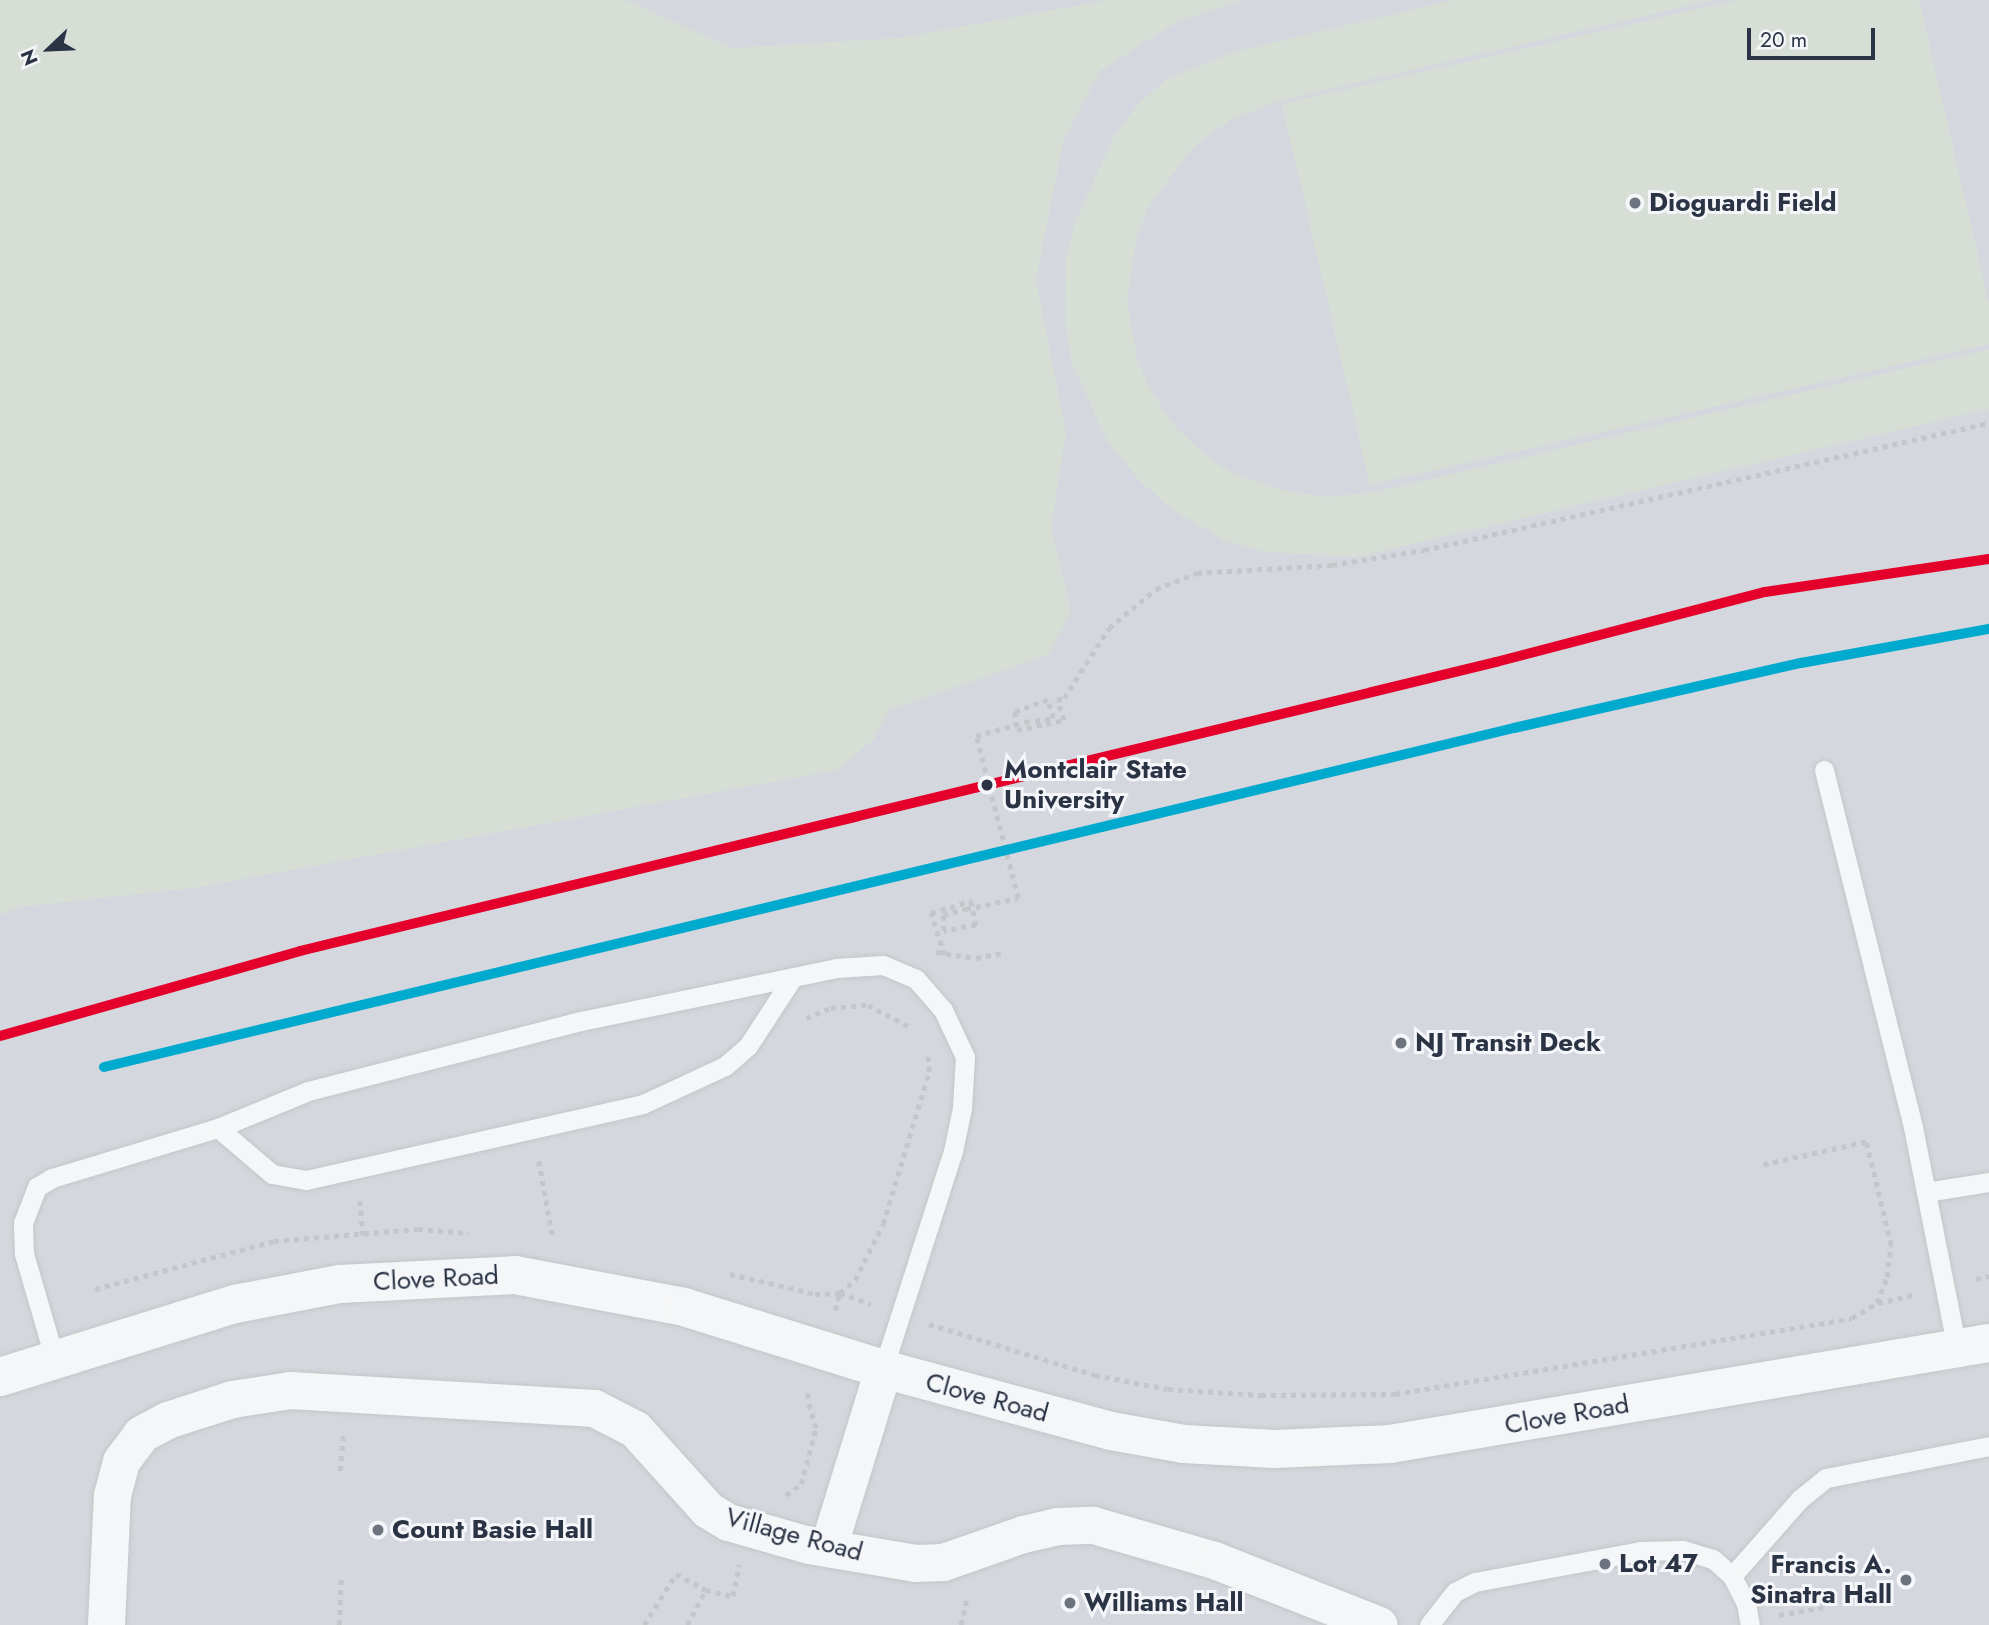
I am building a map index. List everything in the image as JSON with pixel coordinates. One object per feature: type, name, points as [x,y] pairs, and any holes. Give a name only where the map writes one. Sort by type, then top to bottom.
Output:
[{"type":"street","name":"Clove Road","points":[[0,1377],[235,1304],[275,1296],[340,1284],[515,1275],[684,1307],[883,1370],[1111,1431],[1184,1444],[1275,1449],[1390,1444],[1973,1346]]},
{"type":"street","points":[[828,1548],[883,1370]]},
{"type":"street","name":"Village Road","points":[[106,1625],[112,1494],[121,1461],[141,1434],[167,1420],[232,1399],[290,1390],[594,1408],[635,1429],[708,1510],[728,1522],[770,1534],[828,1548],[915,1563],[943,1562],[1023,1534],[1057,1526],[1093,1525],[1149,1538],[1214,1560],[1379,1625]]},
{"type":"lane","points":[[1824,770],[1926,1192],[1973,1346]]},
{"type":"lane","points":[[55,1360],[23,1254],[23,1223],[37,1187],[52,1178],[218,1128],[308,1091],[581,1021],[793,976],[883,965],[916,979],[943,1010],[965,1057],[962,1108],[953,1151],[883,1370]]},
{"type":"lane","points":[[218,1128],[272,1174],[306,1180],[643,1104],[725,1066],[748,1046],[793,976]]},
{"type":"lane","points":[[1926,1192],[1989,1182]]},
{"type":"lane","points":[[1732,1576],[1800,1499],[1826,1478],[1989,1446]]},
{"type":"lane","points":[[1429,1625],[1448,1599],[1475,1582],[1640,1550],[1683,1550],[1713,1559],[1732,1576],[1746,1603],[1750,1625]]},
{"type":"path","points":[[944,956],[931,913],[971,901],[976,925],[944,931],[943,915],[966,909],[1018,898],[976,736],[1025,722],[1053,718],[1048,700],[1015,712],[1017,730],[1064,720],[1057,701],[1064,698],[1109,628],[1156,589],[1197,573],[1332,565],[1424,550],[1989,423]]},
{"type":"path","points":[[906,1022],[919,1034]]},
{"type":"path","points":[[644,1625],[676,1574],[706,1590],[733,1595],[739,1562],[762,1567],[778,1498],[801,1484],[816,1428],[807,1398],[840,1293],[855,1280],[883,1224],[929,1072],[923,1045]]},
{"type":"path","points":[[840,1293],[1095,1375],[1168,1389],[1261,1395],[1395,1394],[1853,1318],[1877,1303],[1887,1277],[1891,1245],[1866,1142],[1763,1165]]},
{"type":"path","points":[[539,1160],[553,1238]]},
{"type":"path","points":[[338,1625],[341,1579]]},
{"type":"path","points":[[687,1625],[706,1590]]},
{"type":"shaded area","points":[[0,0],[626,0],[732,48],[899,38],[1107,0],[1244,0],[1177,22],[1100,71],[1063,142],[1036,280],[1066,433],[1051,529],[1071,611],[1048,655],[889,710],[874,739],[838,770],[194,888],[19,907],[0,915]]},
{"type":"shaded area","name":"Montclair State University","points":[[236,0],[1989,0],[1989,1625],[0,1625],[0,901]]},
{"type":"shaded area","points":[[1453,0],[1714,0],[1281,100],[1230,120],[1191,149],[1147,210],[1136,239],[1127,301],[1137,358],[1149,387],[1175,427],[1208,457],[1232,473],[1283,490],[1326,497],[1374,492],[1989,349],[1989,409],[1357,557],[1266,552],[1225,541],[1170,508],[1137,478],[1107,441],[1072,363],[1065,324],[1066,256],[1075,222],[1115,134],[1139,103],[1167,79],[1237,51]]},
{"type":"shaded area","name":"Dioguardi Field","points":[[1737,0],[1919,0],[1989,303],[1989,344],[1370,485],[1282,104]]},
{"type":"railway","points":[[0,1036],[300,951],[1496,662],[1765,592],[1989,559]]},
{"type":"transit line","points":[[0,1036],[300,951],[1496,662],[1765,592],[1989,559]]},
{"type":"transit line","points":[[104,1067],[1514,728],[1801,663],[1989,629]]},
{"type":"place","name":"Dioguardi Field","points":[[1635,203]]},
{"type":"place","name":"Montclair State University","points":[[987,785]]},
{"type":"place","name":"NJ Transit Deck","points":[[1401,1043]]},
{"type":"place","name":"Count Basie Hall","points":[[378,1530]]},
{"type":"place","name":"Lot 47","points":[[1605,1564]]},
{"type":"place","name":"Francis A. Sinatra Hall","points":[[1906,1580]]},
{"type":"place","name":"Williams Hall","points":[[1070,1603]]}]
